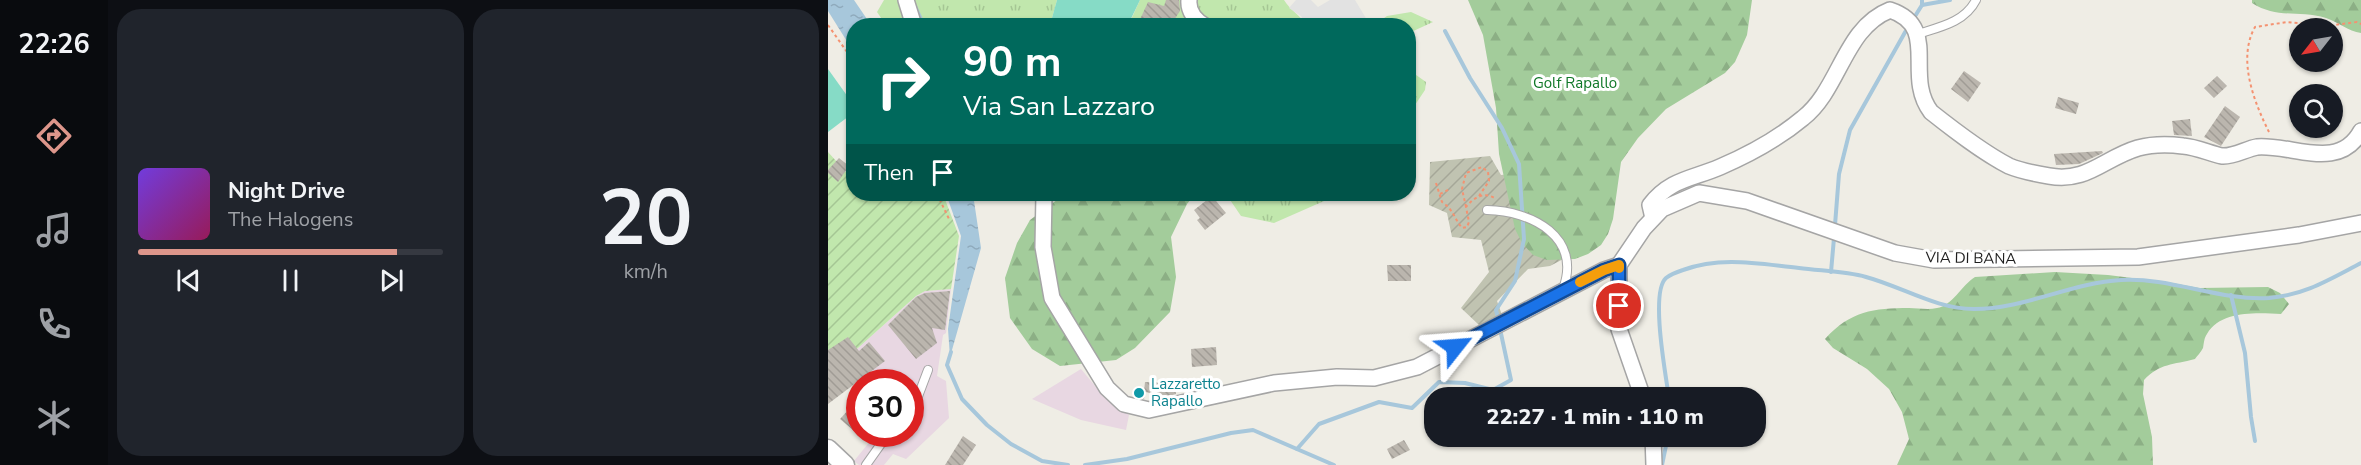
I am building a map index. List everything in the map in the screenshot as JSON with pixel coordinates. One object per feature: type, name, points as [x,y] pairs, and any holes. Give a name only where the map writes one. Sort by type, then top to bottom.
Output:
[{"type":"street","points":[[906,0],[912,18]]},
{"type":"street","points":[[1190,0],[1189,6],[1195,18]]},
{"type":"street","points":[[1653,218],[1650,205],[1662,191],[1672,184],[1722,166],[1778,136],[1815,108],[1859,33],[1880,14],[1890,10],[1901,14],[1911,22],[1918,34],[1918,70],[1923,102],[1940,120],[2011,167],[2051,177],[2073,178],[2138,148],[2164,144],[2187,146],[2224,156],[2257,147],[2312,154],[2339,152],[2354,141],[2361,131]]},
{"type":"street","name":"VIA DI BANA","points":[[1619,265],[1644,228],[1662,209],[1699,193],[1747,201],[1894,253],[1934,260],[2138,257],[2299,235],[2361,223]]},
{"type":"street","points":[[1044,201],[1043,247],[1052,298],[1107,388],[1124,405],[1149,410],[1274,383],[1337,377],[1374,378],[1417,367],[1562,291],[1619,265],[1619,329],[1640,387]]},
{"type":"street","points":[[1653,447],[1654,465]]},
{"type":"street","points":[[828,449],[845,465]]},
{"type":"lane","points":[[1918,34],[1946,25],[1965,15],[1976,0]]},
{"type":"lane","points":[[1487,210],[1509,211],[1539,224],[1559,241],[1567,255],[1568,274],[1562,291]]},
{"type":"lane","points":[[924,380],[928,369]]},
{"type":"lane","points":[[866,465],[879,447]]},
{"type":"path","points":[[2277,148],[2260,115],[2246,57],[2248,38],[2255,27],[2287,22],[2326,26],[2357,22],[2361,24]]},
{"type":"path","points":[[828,25],[846,51]]},
{"type":"path","points":[[1436,183],[1442,202],[1451,207],[1456,221],[1462,228],[1467,227],[1469,222],[1462,189],[1466,173],[1482,166],[1488,172],[1488,181],[1479,196],[1466,207]]},
{"type":"path","points":[[1440,194],[1450,189]]},
{"type":"path","points":[[1479,196],[1492,196],[1509,211]]},
{"type":"path","points":[[940,201],[950,221]]},
{"type":"shaded area","points":[[1296,0],[1311,0],[1318,7],[1330,0],[1355,0],[1366,18],[1302,18],[1289,8]]},
{"type":"shaded area","points":[[1490,156],[1501,175],[1538,171],[1571,255],[1550,266],[1528,269],[1497,301],[1502,315],[1479,325],[1461,308],[1489,272],[1481,240],[1452,237],[1447,213],[1429,205],[1430,162]]},
{"type":"shaded area","points":[[951,289],[946,333],[943,335],[937,376],[946,381],[949,418],[924,442],[924,369],[860,369],[849,356],[916,296],[925,291]]},
{"type":"shaded area","points":[[1081,369],[1105,398],[1129,415],[1126,430],[1081,420],[1032,399]]},
{"type":"shaded area","points":[[865,447],[919,447],[906,459],[893,454],[884,465],[859,465],[854,461]]},
{"type":"green space","points":[[884,0],[1057,0],[1052,18],[881,18],[877,12]]},
{"type":"green space","points":[[1057,0],[1140,0],[1131,18],[1052,18]]},
{"type":"green space","points":[[1140,0],[1284,0],[1301,18],[1132,18]]},
{"type":"green space","name":"Golf Rapallo","points":[[1468,0],[1752,0],[1747,35],[1735,62],[1725,73],[1666,109],[1638,138],[1621,162],[1613,219],[1601,245],[1575,259],[1547,260],[1533,255],[1522,243],[1515,229],[1499,154],[1496,108],[1483,35]]},
{"type":"green space","points":[[2252,0],[2361,0],[2361,33],[2343,26],[2343,18],[2279,13],[2252,3]]},
{"type":"green space","points":[[1411,12],[1433,22],[1416,30],[1416,18],[1384,18]]},
{"type":"green space","points":[[828,69],[846,94],[846,118],[828,132]]},
{"type":"green space","points":[[1416,75],[1426,82],[1425,90],[1416,104]]},
{"type":"green space","points":[[828,152],[846,172],[846,201],[946,201],[959,236],[951,289],[925,291],[916,296],[849,356],[828,353]]},
{"type":"green space","points":[[1056,201],[1189,201],[1171,237],[1176,277],[1170,312],[1135,348],[1116,360],[1060,366],[1032,349],[1010,318],[1005,278],[1017,243],[1030,220]]},
{"type":"green space","points":[[1231,201],[1324,201],[1274,223],[1241,216]]},
{"type":"green space","points":[[2055,272],[2108,275],[2199,288],[2268,287],[2280,293],[2289,304],[2281,314],[2240,315],[2221,321],[2207,334],[2203,348],[2195,359],[2161,367],[2144,380],[2143,394],[2152,437],[2153,465],[1897,465],[1909,439],[1902,412],[1889,389],[1867,369],[1833,348],[1825,339],[1844,322],[1863,313],[1885,309],[1930,309],[1947,304],[1975,277]]},
{"type":"water","points":[[828,0],[854,0],[866,18],[846,18],[846,40],[828,11]]},
{"type":"water","points":[[948,201],[974,201],[981,248],[950,357],[948,329],[961,236]]},
{"type":"building","points":[[1166,0],[1179,0],[1180,11],[1175,18],[1141,18],[1148,2],[1164,6]]},
{"type":"building","points":[[1964,71],[1981,83],[1968,102],[1951,89]]},
{"type":"building","points":[[2217,76],[2227,86],[2214,98],[2204,88]]},
{"type":"building","points":[[2058,97],[2079,103],[2076,114],[2055,108]]},
{"type":"building","points":[[2225,106],[2240,117],[2221,146],[2204,137]]},
{"type":"building","points":[[2190,119],[2192,136],[2174,135],[2172,121]]},
{"type":"building","points":[[2102,151],[2103,153],[2079,164],[2056,165],[2054,154]]},
{"type":"building","points":[[839,158],[846,164],[846,170],[838,182],[828,173]]},
{"type":"building","points":[[1206,201],[1216,201],[1226,213],[1205,230],[1197,220],[1200,218],[1194,210]]},
{"type":"building","points":[[1387,265],[1411,265],[1411,281],[1388,281]]},
{"type":"building","points":[[950,291],[945,330],[932,328],[937,343],[916,359],[888,325],[916,297],[925,293]]},
{"type":"building","points":[[848,337],[859,351],[869,342],[885,361],[874,369],[846,369],[846,390],[828,404],[828,350]]},
{"type":"building","points":[[1216,347],[1217,365],[1192,367],[1191,349]]},
{"type":"building","points":[[1145,382],[1174,383],[1176,394],[1169,396],[1145,392],[1144,399],[1133,396],[1135,389],[1144,391]]},
{"type":"building","points":[[846,412],[846,424],[840,419]]},
{"type":"building","points":[[963,436],[976,445],[963,465],[945,465]]},
{"type":"building","points":[[1404,440],[1410,450],[1392,459],[1387,449]]},
{"type":"waterway","points":[[1912,21],[1922,5],[1922,0]]},
{"type":"waterway","points":[[1922,5],[1950,0]]},
{"type":"waterway","points":[[915,6],[920,18]]},
{"type":"waterway","points":[[1835,225],[1839,174],[1850,130],[1908,27]]},
{"type":"waterway","points":[[1445,31],[1470,78],[1502,128],[1519,164],[1524,239],[1515,281],[1496,310],[1499,322]]},
{"type":"waterway","points":[[1831,272],[1834,238]]},
{"type":"waterway","points":[[1668,387],[1660,335],[1661,286],[1670,275],[1712,263],[1741,262],[1850,273],[1880,281],[1946,305],[1974,309],[2011,305],[2084,286],[2121,280],[2158,282],[2232,296],[2269,298],[2306,290],[2361,263]]},
{"type":"waterway","points":[[2231,295],[2245,353],[2255,441]]},
{"type":"waterway","points":[[1297,449],[1319,424],[1379,402],[1412,408],[1439,382],[1465,383],[1493,390],[1511,380],[1500,329]]},
{"type":"waterway","points":[[951,352],[947,365],[962,399],[987,425],[1011,444],[1042,461],[1068,465]]},
{"type":"waterway","points":[[1085,465],[1127,459],[1231,433],[1253,430],[1334,465]]},
{"type":"waterway","points":[[1662,465],[1666,447]]},
{"type":"slow traffic","points":[[1580,282],[1604,270],[1619,265],[1619,268]]},
{"type":"place","name":"Lazzaretto Rapallo","points":[[1139,393]]},
{"type":"route","points":[[1455,347],[1604,270],[1619,265],[1619,306]]}]
